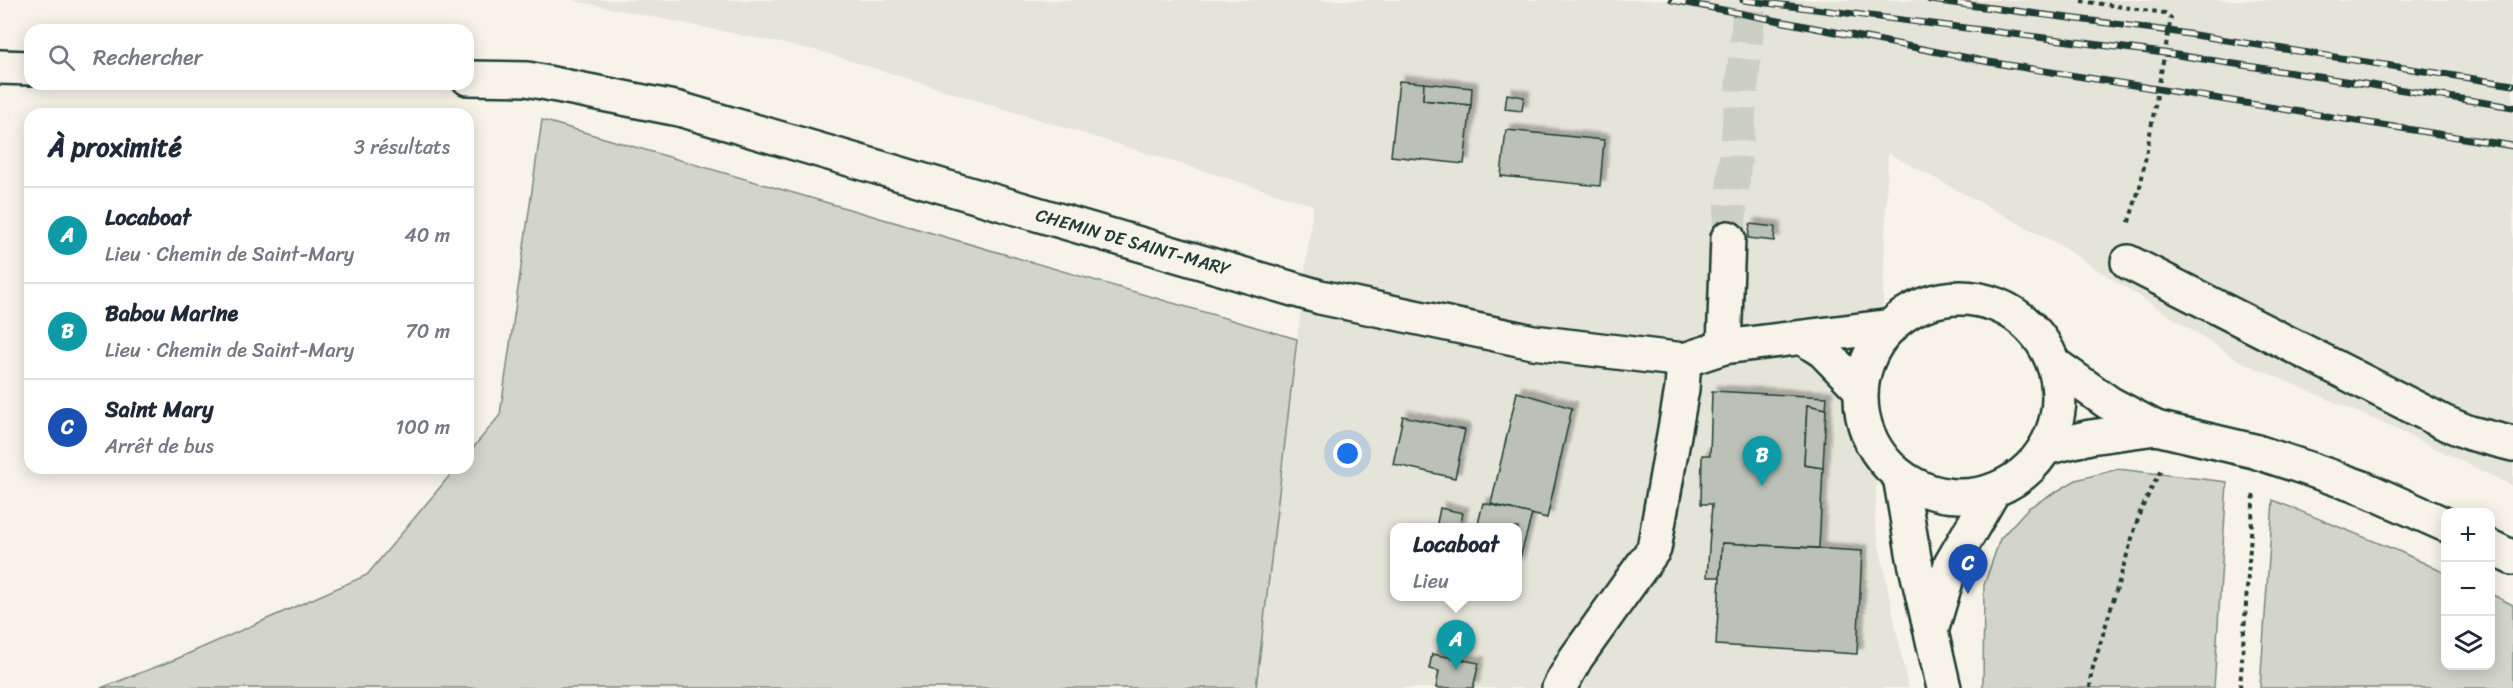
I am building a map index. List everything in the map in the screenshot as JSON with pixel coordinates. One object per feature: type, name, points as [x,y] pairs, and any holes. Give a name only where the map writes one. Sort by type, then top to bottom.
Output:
[{"type":"street","points":[[0,67],[24,68]]},
{"type":"street","name":"CHEMIN DE SAINT-MARY","points":[[474,78],[527,79],[679,108],[1320,297],[1533,342],[1684,360],[1724,347],[1892,326]]},
{"type":"street","points":[[1724,347],[1728,238]]},
{"type":"street","points":[[2128,262],[2443,422],[2470,433],[2513,444]]},
{"type":"street","points":[[1970,297],[2000,305],[2026,322],[2047,346],[2054,364],[2058,376],[2052,435],[2037,461],[2014,480],[1994,490],[1958,496],[1929,492],[1900,476],[1877,453],[1864,422],[1861,390],[1869,358],[1885,331],[1910,311],[1939,299],[1970,297]]},
{"type":"street","points":[[1803,338],[1823,351],[1861,390]]},
{"type":"street","points":[[1559,688],[1576,658],[1654,549],[1682,389],[1684,360]]},
{"type":"street","points":[[2054,364],[2109,403],[2156,428],[2254,451],[2308,469],[2363,488],[2441,523]]},
{"type":"street","points":[[2045,448],[2090,436],[2156,428]]},
{"type":"street","points":[[1900,476],[1914,558],[1944,688]]},
{"type":"street","points":[[1932,630],[1951,564],[1994,490]]},
{"type":"street","points":[[2495,549],[2513,558]]},
{"type":"path","points":[[2081,1],[2165,14],[2171,18],[2141,183],[2127,226]]},
{"type":"path","points":[[2090,688],[2091,674],[2140,512],[2163,464]]},
{"type":"path","points":[[2240,688],[2254,508],[2254,480]]},
{"type":"shaded area","points":[[571,0],[2513,0],[2513,486],[2385,424],[2240,361],[2056,243],[1888,153],[1875,524],[1908,688],[1256,688],[1313,205],[819,51]]},
{"type":"shaded area","points":[[542,120],[1297,339],[1256,688],[101,688],[174,660],[367,575],[451,474],[474,474],[474,447],[500,415]]},
{"type":"shaded area","points":[[2118,469],[2227,482],[2214,688],[1983,688],[1984,585],[2000,539],[2028,508],[2076,480]]},
{"type":"shaded area","points":[[2273,500],[2403,553],[2441,571],[2441,670],[2495,670],[2495,596],[2513,605],[2513,688],[2260,688]]},
{"type":"building","points":[[1399,81],[1424,83],[1423,100],[1471,105],[1464,164],[1391,156]]},
{"type":"building","points":[[1424,83],[1472,88],[1471,105],[1423,100]]},
{"type":"building","points":[[1507,94],[1524,97],[1522,111],[1505,109]]},
{"type":"building","points":[[1506,130],[1604,140],[1600,186],[1501,176]]},
{"type":"building","points":[[1750,224],[1775,227],[1774,241],[1748,238]]},
{"type":"building","points":[[1712,391],[1827,397],[1826,409],[1807,405],[1804,465],[1823,468],[1819,548],[1722,543],[1720,577],[1707,577],[1712,504],[1701,504],[1702,455],[1710,455]]},
{"type":"building","points":[[1517,392],[1572,408],[1547,518],[1491,504]]},
{"type":"building","points":[[1807,405],[1826,409],[1823,468],[1804,465]]},
{"type":"building","points":[[1403,416],[1465,430],[1455,478],[1393,464]]},
{"type":"building","points":[[1483,503],[1532,514],[1522,551],[1522,523],[1478,523]]},
{"type":"building","points":[[1440,508],[1463,513],[1461,523],[1437,523]]},
{"type":"building","points":[[1722,543],[1862,551],[1857,654],[1716,645]]},
{"type":"building","points":[[1432,654],[1479,663],[1473,688],[1436,688],[1439,671],[1429,669]]},
{"type":"tunnel","points":[[1728,238],[1750,0]]},
{"type":"railway","points":[[1672,0],[1989,62],[2513,146]]},
{"type":"railway","points":[[1743,0],[2164,53],[2513,107]]},
{"type":"railway","points":[[1930,0],[2169,31],[2513,85]]},
{"type":"place","name":"Babou Marine","points":[[1762,486]]},
{"type":"place","name":"Saint Mary","points":[[1968,594]]},
{"type":"place","name":"Locaboat","points":[[1456,670]]}]
